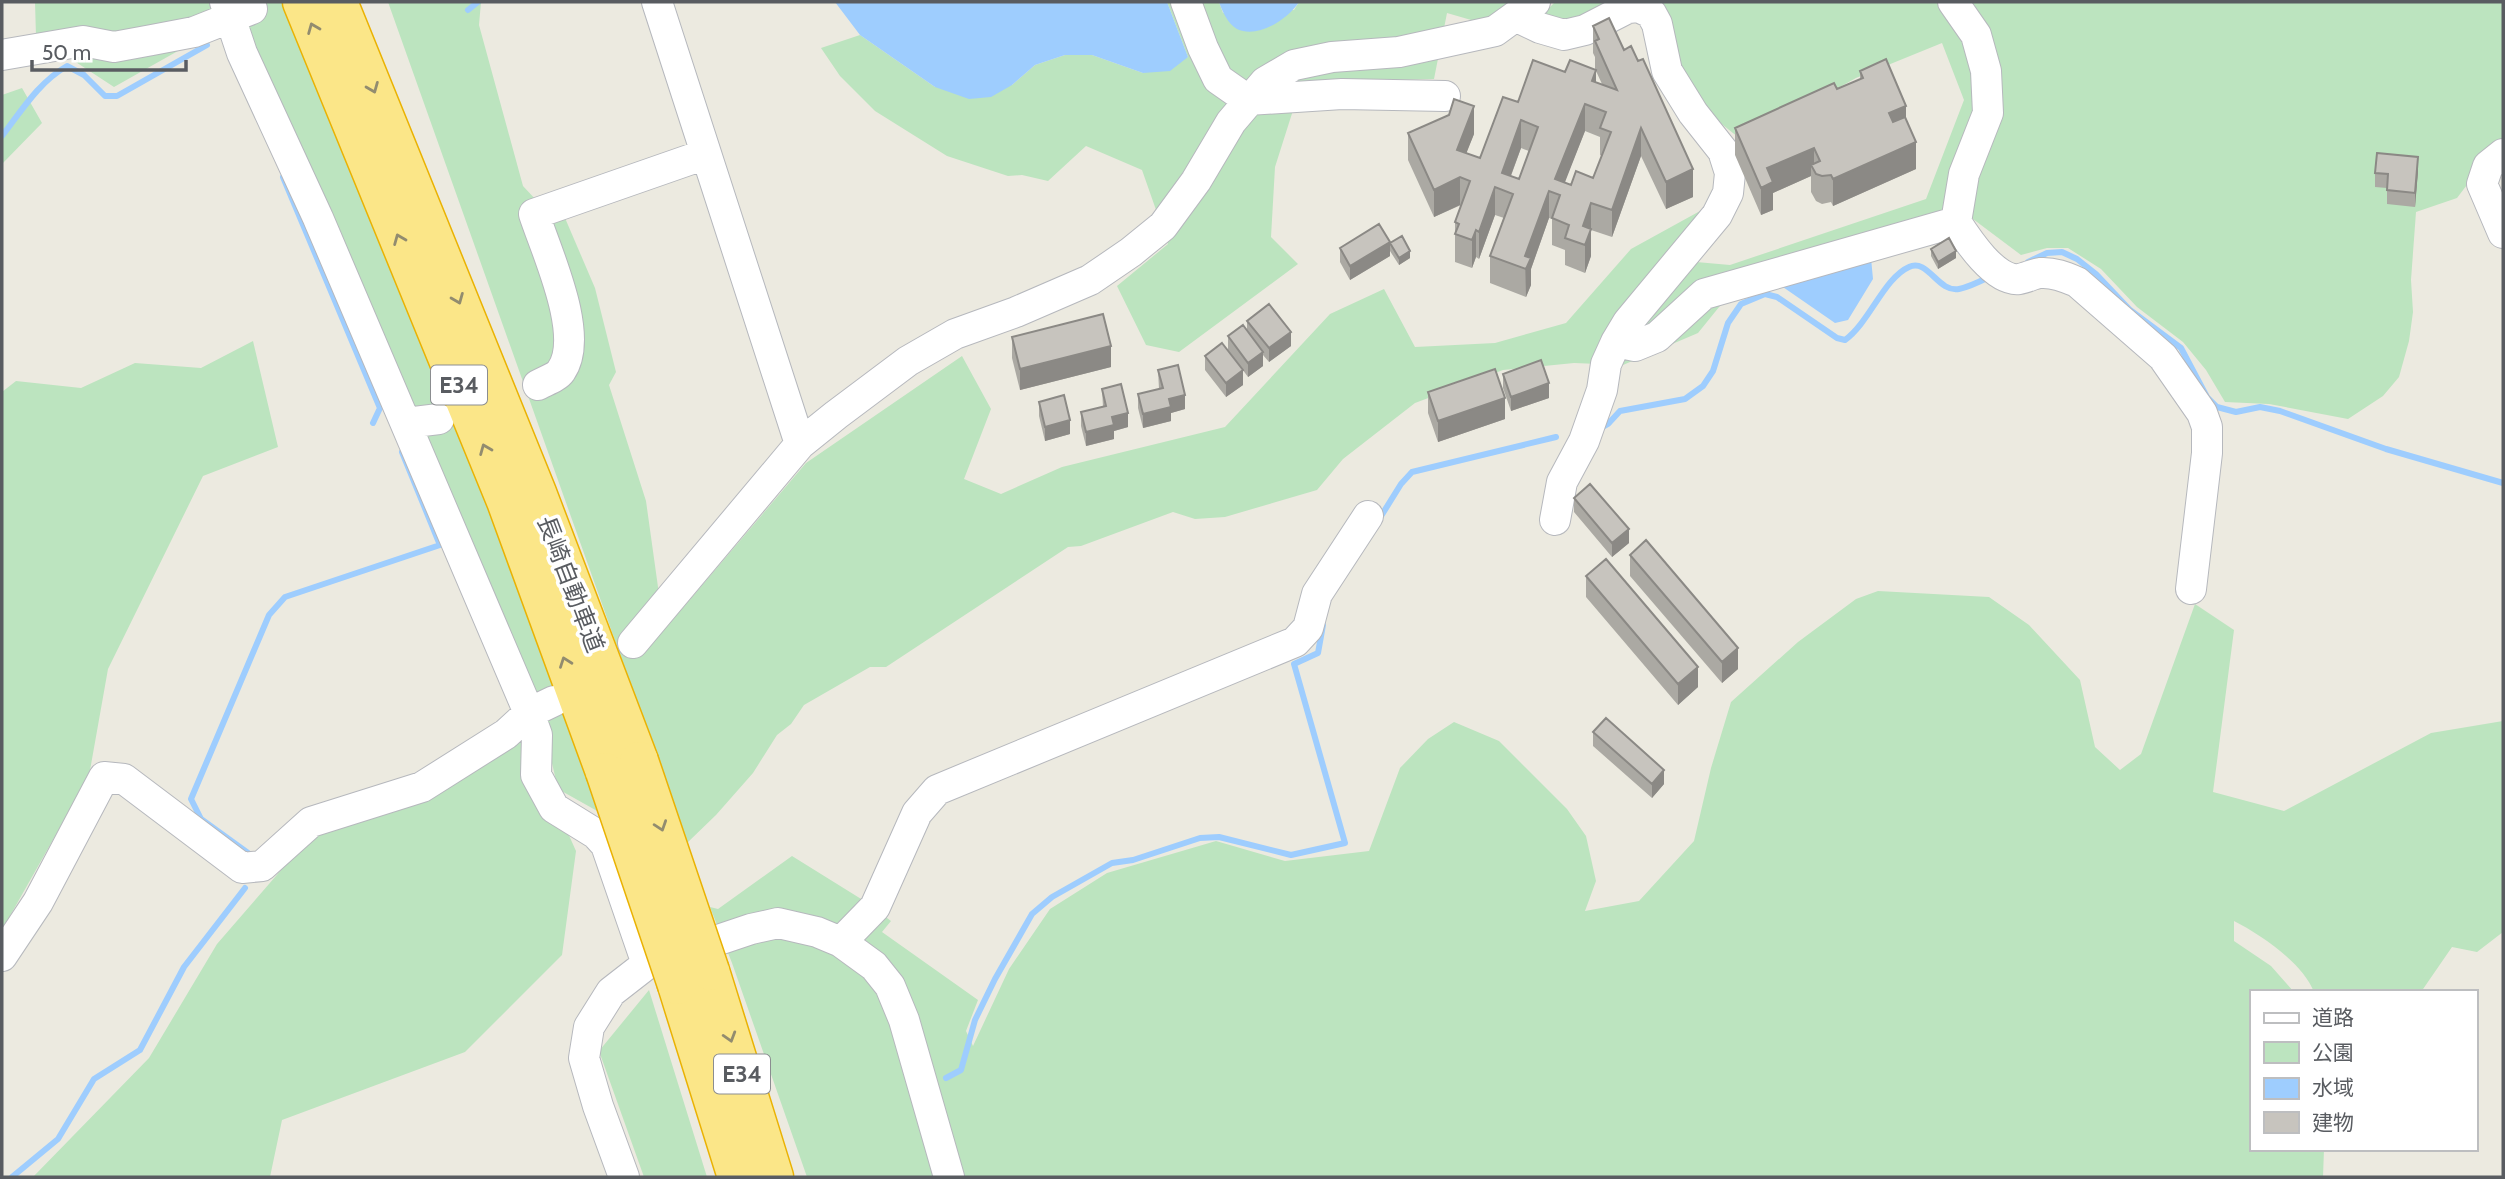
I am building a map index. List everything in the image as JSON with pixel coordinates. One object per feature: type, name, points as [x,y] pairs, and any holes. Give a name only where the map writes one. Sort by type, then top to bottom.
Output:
[{"type":"highway","name":"長崎自動車道","points":[[302,2],[506,501],[622,767]]},
{"type":"highway","name":"長崎自動車道","points":[[338,2],[537,493],[622,767],[737,1177]]},
{"type":"highway","name":"長崎自動車道","points":[[678,973],[774,1177]]},
{"type":"street","points":[[657,2],[800,444]]},
{"type":"street","points":[[1186,2],[1202,48],[1218,79],[1248,100],[1342,94],[1445,96]]},
{"type":"street","points":[[1953,2],[1976,35],[1986,71],[1988,113],[1964,174],[1956,222],[1968,242],[2000,273],[2016,280],[2040,273],[2061,275],[2077,282],[2162,356],[2202,413],[2207,427],[2207,453],[2191,589]]},
{"type":"street","points":[[633,643],[800,444],[908,362],[955,334],[1016,312],[1090,280],[1163,226],[1196,181],[1231,122],[1265,82],[1294,65],[1332,57],[1399,52],[1495,31],[1526,9],[1540,28],[1564,35],[1585,30],[1628,8],[1638,7],[1651,13],[1657,24],[1667,71],[1693,113],[1723,151],[1730,173],[1728,193],[1717,215],[1628,322],[1616,342],[1606,364],[1602,390],[1584,441],[1562,482],[1555,520]]},
{"type":"street","points":[[2,55],[83,41],[114,47],[194,32],[235,10],[318,218],[405,423],[541,707],[536,775],[554,808],[596,834],[606,845],[678,973]]},
{"type":"street","points":[[538,385],[560,373],[570,349],[565,306],[534,214],[706,154]]},
{"type":"street","points":[[2503,154],[2488,166],[2482,184],[2503,233]]},
{"type":"street","points":[[1616,342],[1635,346],[1657,337],[1704,294],[1956,222]]},
{"type":"street","points":[[405,423],[439,419]]},
{"type":"street","points":[[841,942],[875,907],[917,813],[937,790],[1295,642],[1308,628],[1317,594],[1368,516]]},
{"type":"street","points":[[2,956],[38,902],[104,777],[124,779],[242,868],[262,866],[311,822],[422,787],[506,734],[541,707]]},
{"type":"street","points":[[624,1177],[584,1058],[589,1027],[611,992],[678,973],[751,929],[778,923],[817,932],[841,942],[874,966],[890,986],[904,1020],[949,1177]]},
{"type":"green space","points":[[35,2],[283,2],[441,375],[599,812],[558,789],[538,703],[240,16],[114,87],[36,36]]},
{"type":"green space","points":[[388,2],[481,2],[479,25],[523,186],[537,201],[562,211],[595,288],[616,372],[609,385],[646,501],[664,630],[806,463],[962,356],[991,409],[964,479],[1001,494],[1062,467],[1225,427],[1330,314],[1384,289],[1415,347],[1495,343],[1566,323],[1631,249],[1700,211],[1685,261],[1730,265],[1926,199],[1964,100],[1942,43],[1856,78],[1743,141],[1709,114],[1675,56],[1652,2],[2503,2],[2503,144],[2457,198],[2416,212],[2411,280],[2413,312],[2409,341],[2399,377],[2383,396],[2348,419],[2269,404],[2225,402],[2206,370],[2183,342],[2137,307],[2101,269],[2068,248],[2047,248],[2021,255],[1969,216],[1728,296],[1698,333],[1623,365],[1574,363],[1503,370],[1415,403],[1343,459],[1317,490],[1225,517],[1195,519],[1173,512],[1081,546],[1068,547],[886,667],[870,667],[804,705],[791,724],[777,735],[753,773],[687,843]]},
{"type":"green space","points":[[1167,2],[1219,2],[1223,13],[1294,10],[1299,2],[1518,2],[1485,24],[1447,13],[1434,79],[1302,82],[1275,167],[1271,237],[1298,264],[1179,352],[1146,345],[1117,286],[1168,244],[1142,170],[1086,146],[1048,181],[1022,175],[1008,176],[947,156],[875,111],[840,76],[821,48],[860,35],[935,87],[1012,85],[1035,65],[1065,55],[1092,55],[1143,73],[1188,57]]},
{"type":"green space","points":[[1555,2],[1629,2],[1564,26],[1541,16]]},
{"type":"green space","points":[[22,88],[42,123],[2,164],[2,95]]},
{"type":"green space","points":[[253,341],[278,447],[203,476],[108,669],[89,776],[2,930],[2,392],[16,381],[81,388],[135,363],[201,368]]},
{"type":"green space","points":[[1878,591],[1989,597],[2029,625],[2080,680],[2095,747],[2120,770],[2141,754],[2195,604],[2234,630],[2213,792],[2284,811],[2431,733],[2503,721],[2503,932],[2477,952],[2452,947],[2422,990],[2313,990],[2291,960],[2234,921],[2234,941],[2271,966],[2292,990],[2250,990],[2250,1151],[2324,1151],[2323,1177],[807,1177],[710,907],[718,909],[792,856],[866,902],[891,921],[882,932],[978,1000],[966,1031],[973,1046],[1009,969],[1050,909],[1107,873],[1216,841],[1285,861],[1369,851],[1400,768],[1428,739],[1454,722],[1499,741],[1567,809],[1586,836],[1596,881],[1585,911],[1639,901],[1694,841],[1711,768],[1731,702],[1798,642],[1856,599]]},
{"type":"green space","points":[[524,735],[576,851],[562,955],[465,1052],[282,1120],[270,1177],[33,1177],[149,1058],[217,944],[315,831]]},
{"type":"green space","points":[[649,990],[707,1177],[644,1177],[599,1051]]},
{"type":"water","points":[[835,2],[1167,2],[1188,57],[1170,71],[1143,73],[1092,55],[1065,55],[1035,65],[1012,85],[991,97],[969,99],[935,87],[860,35]]},
{"type":"water","points":[[1219,2],[1299,2],[1288,15],[1272,26],[1245,31],[1231,24]]},
{"type":"water","points":[[1871,258],[1873,279],[1848,320],[1835,323],[1780,285]]},
{"type":"building","points":[[1609,18],[1624,50],[1631,46],[1638,61],[1643,59],[1693,169],[1666,182],[1641,128],[1612,210],[1591,203],[1583,226],[1591,229],[1585,245],[1565,238],[1569,225],[1552,218],[1560,195],[1549,191],[1525,256],[1531,258],[1526,269],[1490,256],[1513,194],[1495,187],[1479,232],[1476,230],[1472,240],[1455,234],[1459,224],[1455,222],[1470,181],[1460,177],[1434,190],[1408,133],[1449,115],[1454,99],[1474,106],[1457,150],[1480,158],[1503,97],[1518,102],[1533,60],[1565,72],[1570,60],[1596,70],[1592,81],[1617,90],[1595,41],[1599,39],[1593,26]],"holes":[[[1585,104],[1606,112],[1600,128],[1611,132],[1593,178],[1576,171],[1571,185],[1555,179]],[[1521,120],[1538,127],[1519,179],[1502,173]]]},
{"type":"building","points":[[1886,59],[1906,106],[1889,113],[1893,122],[1905,117],[1916,142],[1833,179],[1831,175],[1816,174],[1811,165],[1820,161],[1814,148],[1767,168],[1773,182],[1761,188],[1735,128],[1834,83],[1837,89],[1863,78],[1860,71]]},
{"type":"building","points":[[2377,153],[2418,157],[2415,193],[2387,190],[2388,174],[2375,173]]},
{"type":"building","points":[[1379,224],[1390,242],[1350,266],[1340,248]]},
{"type":"building","points":[[1402,236],[1410,251],[1399,258],[1390,243]]},
{"type":"building","points":[[1949,238],[1956,251],[1938,262],[1931,249]]},
{"type":"building","points":[[1269,304],[1291,332],[1269,348],[1247,321]]},
{"type":"building","points":[[1103,314],[1111,346],[1020,369],[1012,337]]},
{"type":"building","points":[[1243,325],[1263,352],[1248,363],[1228,336]]},
{"type":"building","points":[[1222,343],[1243,370],[1226,383],[1205,356]]},
{"type":"building","points":[[1541,360],[1549,383],[1511,397],[1503,374]]},
{"type":"building","points":[[1178,365],[1185,395],[1169,399],[1171,407],[1143,414],[1138,394],[1163,388],[1158,370]]},
{"type":"building","points":[[1495,369],[1505,398],[1438,421],[1428,392]]},
{"type":"building","points":[[1121,384],[1128,413],[1112,417],[1114,425],[1086,432],[1081,412],[1106,406],[1102,389]]},
{"type":"building","points":[[1064,395],[1070,420],[1045,427],[1039,402]]},
{"type":"building","points":[[1590,484],[1629,529],[1612,543],[1574,498]]},
{"type":"building","points":[[1646,540],[1738,648],[1722,662],[1630,555]]},
{"type":"building","points":[[1606,559],[1698,667],[1678,684],[1586,576]]},
{"type":"building","points":[[1606,718],[1664,770],[1652,784],[1593,732]]},
{"type":"waterway","points":[[468,10],[478,2]]},
{"type":"waterway","points":[[2,136],[39,88],[67,66],[84,75],[105,96],[117,96],[207,45]]},
{"type":"waterway","points":[[283,177],[380,408],[373,423]]},
{"type":"waterway","points":[[2028,262],[2047,253],[2062,252],[2077,259],[2096,274],[2130,310],[2181,348],[2207,397],[2217,407],[2236,412],[2260,407],[2280,411],[2386,449],[2503,483]]},
{"type":"waterway","points":[[1601,428],[1620,411],[1685,399],[1703,386],[1713,371],[1728,323],[1741,304],[1765,294],[1777,297],[1837,338],[1845,340],[1862,323],[1884,290],[1909,267],[1922,267],[1952,289],[1967,287],[1989,277]]},
{"type":"waterway","points":[[1378,521],[1401,484],[1412,472],[1556,437]]},
{"type":"waterway","points":[[248,853],[201,819],[191,799],[269,615],[285,597],[440,545],[402,452]]},
{"type":"waterway","points":[[946,1078],[961,1070],[975,1020],[995,979],[1032,914],[1052,897],[1112,863],[1133,860],[1200,838],[1219,837],[1291,855],[1345,843],[1294,664],[1318,653],[1323,625]]},
{"type":"waterway","points":[[12,1177],[58,1139],[94,1079],[140,1050],[184,967],[245,888]]}]
